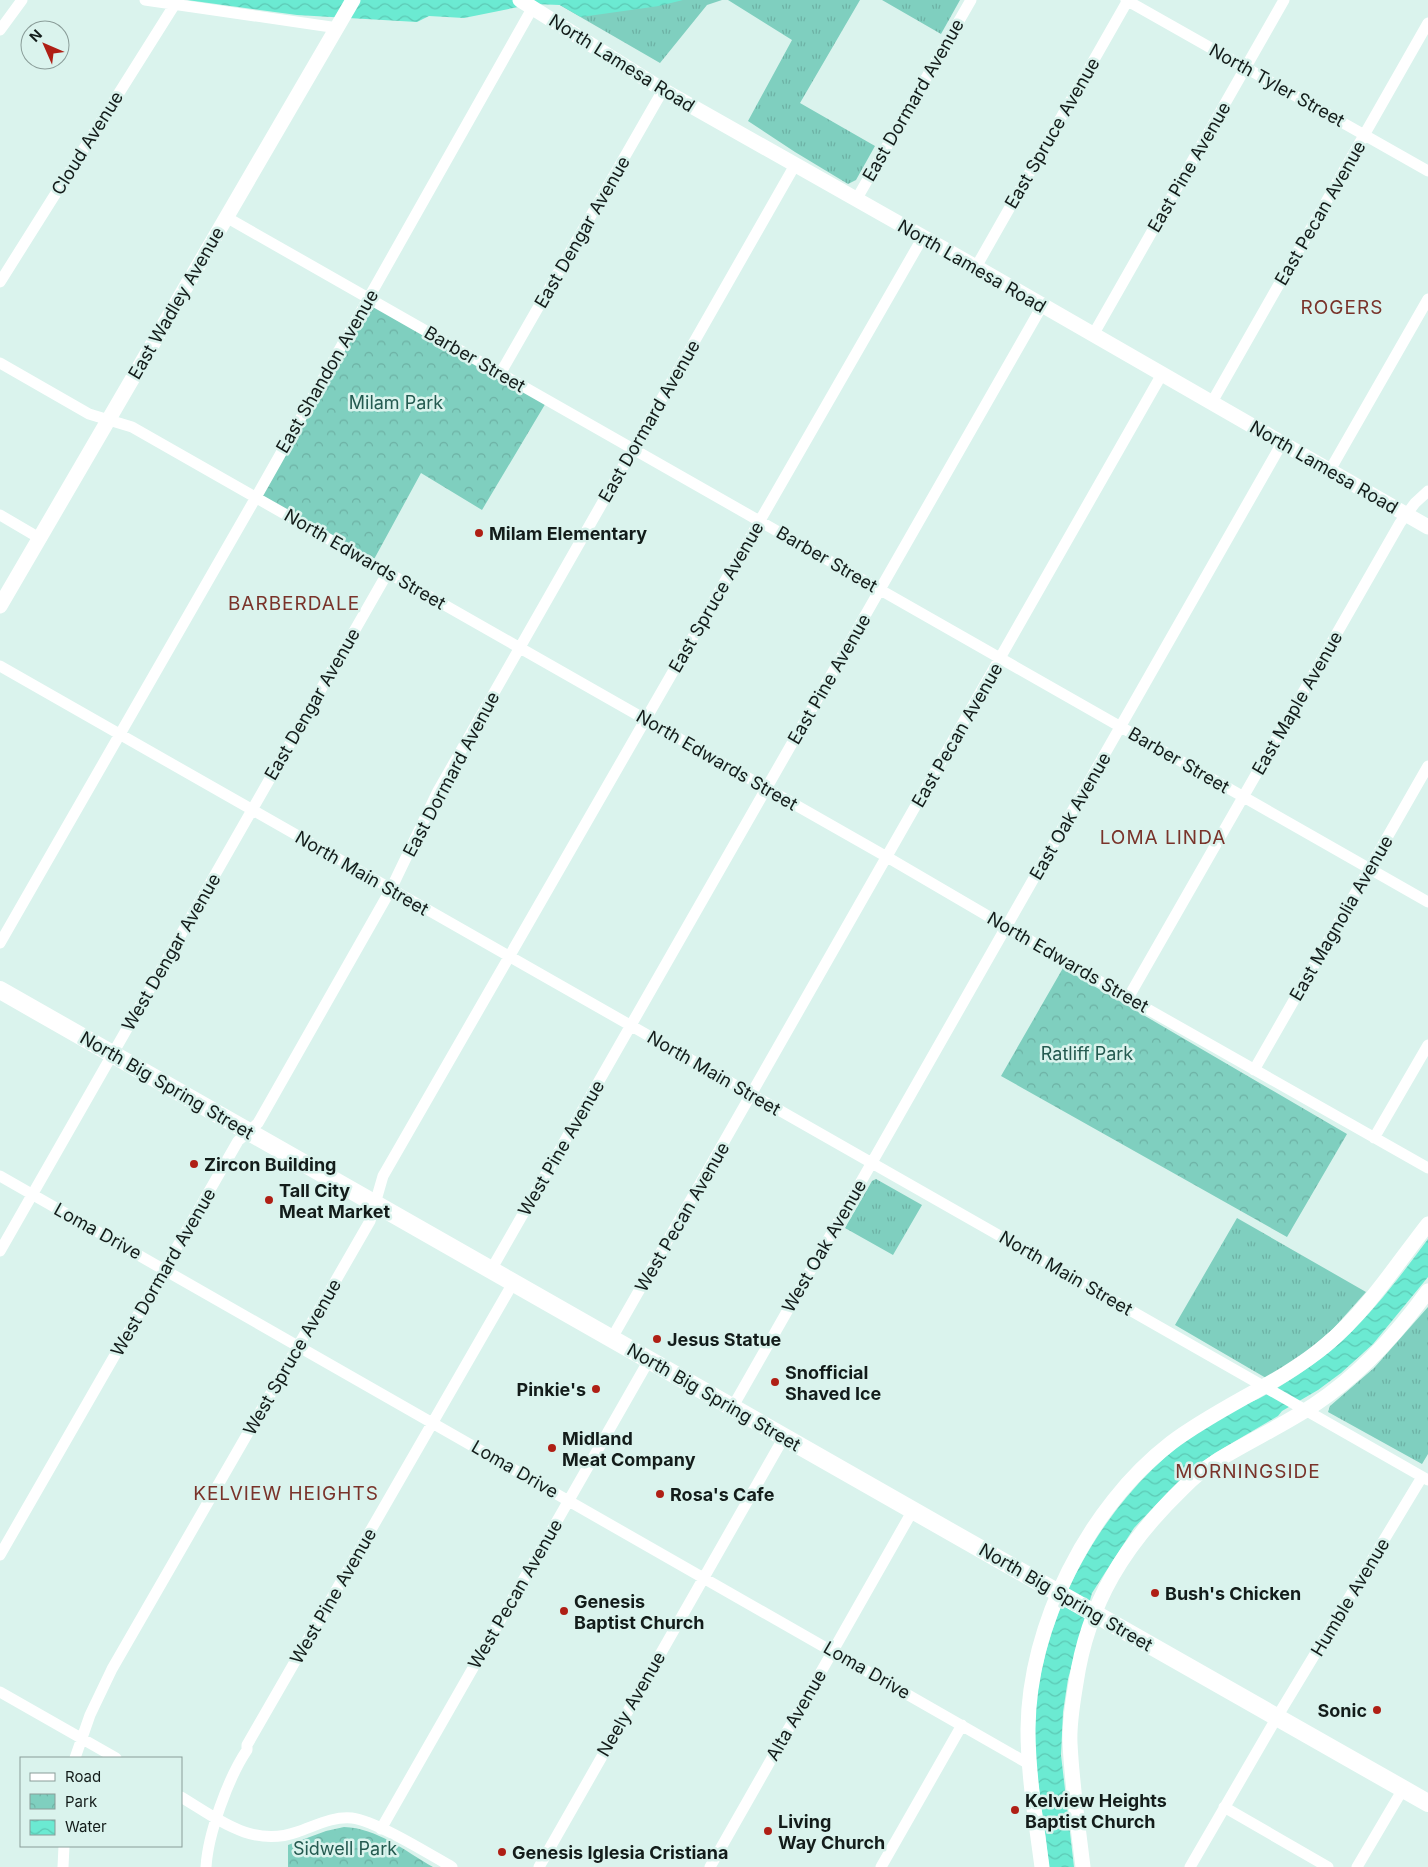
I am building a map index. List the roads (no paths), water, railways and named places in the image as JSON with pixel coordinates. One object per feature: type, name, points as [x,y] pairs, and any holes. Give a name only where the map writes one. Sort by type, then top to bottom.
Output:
[{"type":"highway","name":"North Big Spring Street","points":[[0,990],[1428,1803]]},
{"type":"main road","name":"East Wadley Avenue","points":[[0,606],[41,539],[226,216],[353,0]]},
{"type":"main road","name":"North Lamesa Road","points":[[526,4],[663,90],[976,267],[1428,527]]},
{"type":"main road","points":[[1042,1867],[1029,1764],[1029,1713],[1035,1670],[1046,1628],[1059,1593],[1096,1525],[1136,1475],[1184,1434],[1224,1408],[1304,1362],[1340,1332],[1364,1305],[1428,1224]]},
{"type":"main road","points":[[1083,1867],[1073,1783],[1070,1736],[1072,1710],[1078,1670],[1087,1632],[1107,1586],[1129,1548],[1172,1496],[1213,1463],[1306,1410],[1345,1382],[1373,1357],[1413,1312],[1428,1291]]},
{"type":"street","points":[[0,30],[22,0]]},
{"type":"street","points":[[145,0],[338,28]]},
{"type":"street","name":"East Dormard Avenue","points":[[856,200],[970,0]]},
{"type":"street","name":"North Tyler Street","points":[[1127,0],[1428,171]]},
{"type":"street","name":"East Spruce Avenue","points":[[976,267],[1127,0]]},
{"type":"street","name":"East Pine Avenue","points":[[1094,335],[1284,0]]},
{"type":"street","name":"Cloud Avenue","points":[[0,282],[175,4]]},
{"type":"street","name":"East Shandon Avenue","points":[[0,943],[368,298],[526,4]]},
{"type":"street","name":"East Pecan Avenue","points":[[1212,402],[1428,23]]},
{"type":"street","name":"East Dengar Avenue","points":[[500,374],[663,90]]},
{"type":"street","name":"East Dormard Avenue","points":[[391,889],[438,791],[795,165]]},
{"type":"street","name":"Barber Street","points":[[226,216],[1428,902]]},
{"type":"street","name":"East Spruce Avenue","points":[[510,957],[923,237]]},
{"type":"street","points":[[1330,470],[1428,299]]},
{"type":"street","name":"East Pine Avenue","points":[[631,1025],[1042,306]]},
{"type":"street","name":"North Edwards Street","points":[[0,363],[89,414],[132,426],[767,788],[1128,998],[1428,1168]]},
{"type":"street","name":"East Pecan Avenue","points":[[752,1095],[1162,374]]},
{"type":"street","name":"East Oak Avenue","points":[[872,1162],[1282,443]]},
{"type":"street","name":"East Maple Avenue","points":[[1128,998],[1406,514],[1428,491]]},
{"type":"street","points":[[0,516],[41,539]]},
{"type":"street","name":"East Dengar Avenue","points":[[251,809],[388,572]]},
{"type":"street","name":"North Main Street","points":[[0,666],[1425,1478]]},
{"type":"street","name":"East Magnolia Avenue","points":[[1254,1070],[1428,766]]},
{"type":"street","name":"West Dengar Avenue","points":[[0,1250],[251,809]]},
{"type":"street","name":"West Dormard Avenue","points":[[0,1555],[238,1141],[258,1123],[391,889]]},
{"type":"street","name":"West Spruce Avenue","points":[[76,1757],[90,1715],[112,1669],[370,1221],[383,1176],[510,957]]},
{"type":"street","name":"West Pine Avenue","points":[[492,1270],[631,1025]]},
{"type":"street","points":[[1374,1138],[1428,1045]]},
{"type":"street","name":"West Pecan Avenue","points":[[612,1338],[752,1095]]},
{"type":"street","name":"West Oak Avenue","points":[[732,1408],[872,1162]]},
{"type":"street","name":"Loma Drive","points":[[0,1176],[1029,1764]]},
{"type":"street","name":"West Pine Avenue","points":[[206,1867],[210,1845],[229,1785],[247,1750],[247,1745],[513,1283]]},
{"type":"street","name":"West Pecan Avenue","points":[[381,1829],[649,1360]]},
{"type":"street","name":"Neely Avenue","points":[[539,1867],[784,1437]]},
{"type":"street","name":"Humble Avenue","points":[[1190,1867],[1277,1717],[1425,1478]]},
{"type":"street","name":"Alta Avenue","points":[[710,1867],[913,1510]]},
{"type":"street","points":[[0,1692],[114,1757]]},
{"type":"street","points":[[881,1867],[962,1724]]},
{"type":"street","points":[[1357,1867],[1403,1789]]},
{"type":"street","points":[[182,1797],[245,1833],[267,1838],[284,1836],[324,1822],[344,1818],[359,1820],[381,1829],[452,1867]]},
{"type":"street","points":[[1224,1807],[1328,1867]]},
{"type":"street","points":[[63,1867],[64,1847]]},
{"type":"water","points":[[187,0],[683,0],[659,6],[581,17],[560,5],[533,4],[464,18],[429,16],[417,22],[297,15]]},
{"type":"water","points":[[1428,1239],[1428,1277],[1373,1344],[1341,1373],[1318,1390],[1215,1453],[1186,1474],[1134,1528],[1092,1593],[1068,1679],[1063,1712],[1061,1755],[1074,1867],[1049,1867],[1036,1762],[1036,1704],[1044,1662],[1056,1621],[1072,1582],[1092,1545],[1116,1510],[1143,1478],[1174,1449],[1208,1424],[1239,1406],[1256,1400],[1306,1370],[1343,1340],[1377,1304]]},
{"type":"place","name":"Milam Elementary","points":[[479,533]]},
{"type":"place","name":"Zircon Building","points":[[194,1164]]},
{"type":"place","name":"Tall City Meat Market","points":[[269,1200]]},
{"type":"place","name":"Jesus Statue","points":[[657,1339]]},
{"type":"place","name":"Snofficial Shaved Ice","points":[[775,1382]]},
{"type":"place","name":"Pinkie's","points":[[596,1389]]},
{"type":"place","name":"Midland Meat Company","points":[[552,1448]]},
{"type":"place","name":"Rosa's Cafe","points":[[660,1494]]},
{"type":"place","name":"Bush's Chicken","points":[[1155,1593]]},
{"type":"place","name":"Genesis Baptist Church","points":[[564,1611]]},
{"type":"place","name":"Sonic","points":[[1377,1710]]},
{"type":"place","name":"Kelview Heights Baptist Church","points":[[1015,1810]]},
{"type":"place","name":"Living Way Church","points":[[768,1831]]},
{"type":"place","name":"Genesis Iglesia Cristiana","points":[[502,1852]]},
{"type":"district","name":"ROGERS","points":[[1342,307]]},
{"type":"district","name":"BARBERDALE","points":[[294,603]]},
{"type":"district","name":"LOMA LINDA","points":[[1163,837]]},
{"type":"district","name":"MORNINGSIDE","points":[[1248,1471]]},
{"type":"district","name":"KELVIEW HEIGHTS","points":[[286,1493]]},
{"type":"park label","name":"Milam Park","points":[[396,402]]},
{"type":"park label","name":"Ratliff Park","points":[[1087,1053]]},
{"type":"park label","name":"Sidwell Park","points":[[345,1848]]}]
